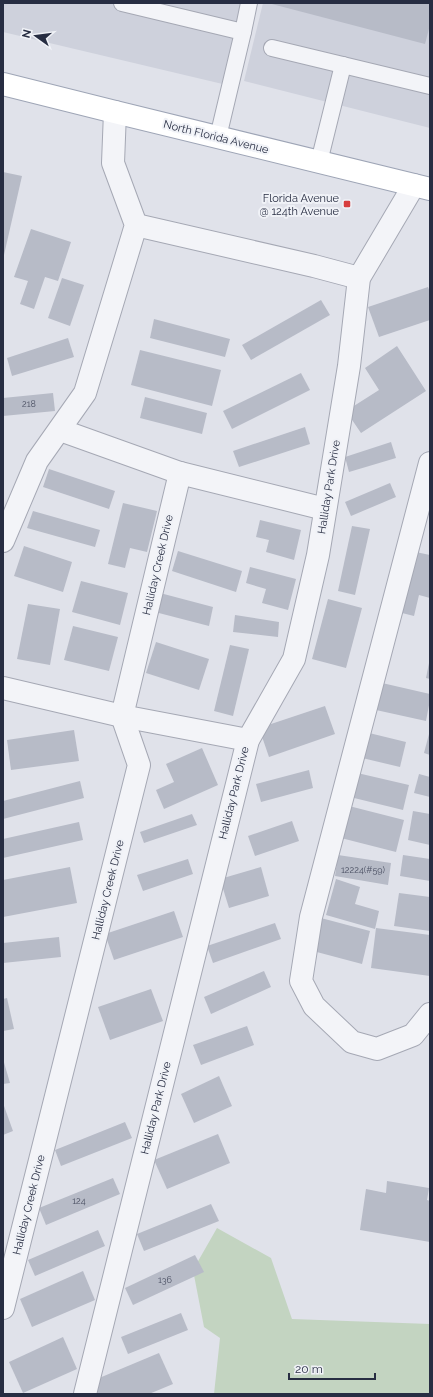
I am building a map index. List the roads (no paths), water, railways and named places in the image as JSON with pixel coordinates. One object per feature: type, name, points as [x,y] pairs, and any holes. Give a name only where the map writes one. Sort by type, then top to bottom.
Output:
[{"type":"main road","name":"North Florida Avenue","points":[[3,84],[422,187]]},
{"type":"street","points":[[3,541],[37,461],[85,393],[136,225],[112,163],[115,112]]},
{"type":"street","name":"Halliday Park Drive","points":[[85,1394],[248,740],[294,659],[318,555],[349,366],[359,278],[422,187]]},
{"type":"street","points":[[136,225],[314,266],[359,278]]},
{"type":"street","points":[[60,430],[180,473],[325,509]]},
{"type":"street","points":[[430,464],[311,917],[301,980],[314,1006],[352,1042],[377,1049],[413,1035],[430,1014]]},
{"type":"street","name":"Halliday Creek Drive","points":[[3,1308],[139,765],[122,716],[180,473]]},
{"type":"street","points":[[3,688],[122,716],[248,740]]},
{"type":"lane","points":[[122,3],[243,32]]},
{"type":"lane","points":[[218,137],[249,3]]},
{"type":"lane","points":[[272,48],[430,86]]},
{"type":"lane","points":[[320,162],[343,65]]},
{"type":"place","name":"Florida Avenue @ 124th Avenue","points":[[347,204]]}]
